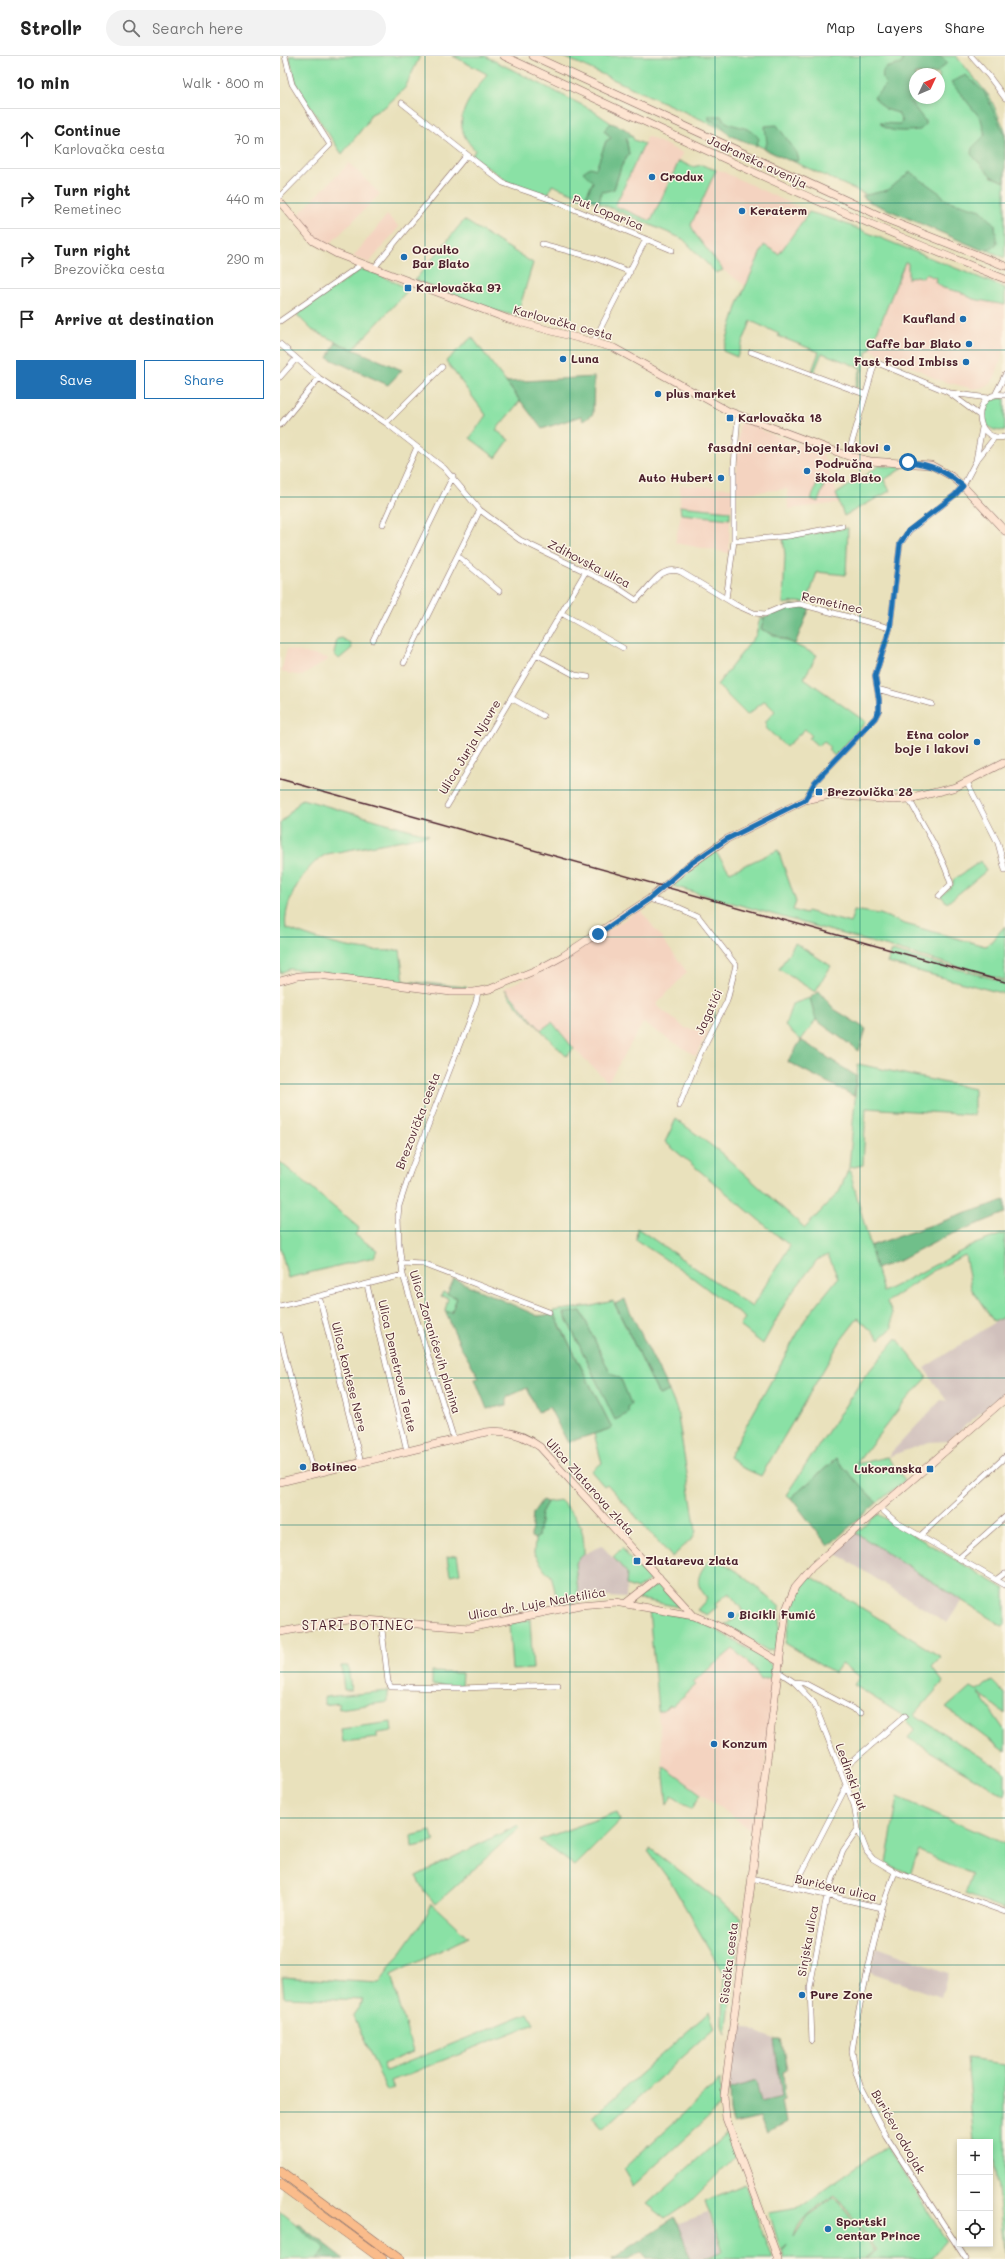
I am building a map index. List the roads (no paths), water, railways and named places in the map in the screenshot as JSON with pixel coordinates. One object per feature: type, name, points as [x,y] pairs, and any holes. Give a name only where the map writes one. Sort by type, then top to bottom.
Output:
[{"type":"highway","points":[[280,2171],[400,2259]]},
{"type":"highway","points":[[280,2184],[382,2259]]},
{"type":"main road","name":"Jadranska avenija","points":[[504,56],[818,202],[906,240],[1005,279]]},
{"type":"main road","name":"Jadranska avenija","points":[[533,56],[891,221],[1005,266]]},
{"type":"main road","name":"Karlovačka cesta","points":[[280,202],[313,241],[327,250],[508,319],[594,341],[633,357],[703,399],[738,415],[848,456],[870,461],[931,465],[951,476],[963,486],[1005,531]]},
{"type":"main road","points":[[280,981],[298,976],[319,975],[451,992],[478,992],[511,981],[563,956],[649,899],[687,866],[727,839],[805,800],[830,795],[893,800],[909,799],[944,791],[967,782],[1005,762]]},
{"type":"main road","points":[[780,1662],[787,1604],[797,1583],[812,1567],[1005,1399]]},
{"type":"main road","name":"Ulica Zlatarova zlata","points":[[280,1482],[494,1431],[511,1432],[534,1442],[694,1616]]},
{"type":"main road","points":[[626,1603],[659,1577]]},
{"type":"main road","name":"Ulica dr. Luje Naletilića","points":[[280,1632],[353,1619],[469,1628],[592,1603],[626,1603],[694,1616],[718,1626],[780,1662]]},
{"type":"main road","name":"Sisačka cesta","points":[[778,2259],[732,2136],[725,2107],[727,2064],[780,1662]]},
{"type":"street","points":[[280,196],[330,145],[292,84],[285,56]]},
{"type":"street","points":[[971,56],[988,75],[1005,98]]},
{"type":"street","points":[[374,268],[468,155],[402,103]]},
{"type":"street","name":"Put Loparica","points":[[468,155],[503,183],[552,200],[646,239],[594,341]]},
{"type":"street","points":[[646,239],[672,250]]},
{"type":"street","points":[[542,244],[595,258],[630,272]]},
{"type":"street","points":[[280,321],[362,264]]},
{"type":"street","name":"Zdihovska ulica","points":[[280,344],[318,378],[386,423],[453,476],[480,510],[528,545],[586,571],[636,600],[663,572],[676,570],[726,600]]},
{"type":"street","points":[[751,352],[864,394]]},
{"type":"street","points":[[280,377],[296,359]]},
{"type":"street","points":[[848,456],[864,394],[875,362],[948,392],[988,398]]},
{"type":"street","points":[[386,423],[442,366]]},
{"type":"street","points":[[994,395],[1005,374]]},
{"type":"street","points":[[280,425],[318,378]]},
{"type":"street","points":[[948,392],[979,415]]},
{"type":"street","points":[[976,461],[982,428],[979,415],[980,408],[988,398],[994,395],[1005,394]]},
{"type":"street","points":[[726,600],[734,541],[734,466],[738,415]]},
{"type":"street","points":[[982,428],[995,437],[1005,437]]},
{"type":"street","points":[[805,800],[815,782],[875,718],[879,710],[875,676],[890,628],[900,544],[903,538],[908,531],[955,495],[963,486],[976,461],[995,437]]},
{"type":"street","points":[[383,524],[417,447]]},
{"type":"street","points":[[373,640],[453,476]]},
{"type":"street","points":[[404,664],[480,510]]},
{"type":"street","points":[[734,541],[789,536],[842,526]]},
{"type":"street","points":[[458,556],[499,591]]},
{"type":"street","name":"Ulica Jurja Njavre","points":[[447,806],[586,571]]},
{"type":"street","name":"Remetinec","points":[[726,600],[759,614],[792,604],[800,604],[890,628]]},
{"type":"street","points":[[561,613],[623,648]]},
{"type":"street","points":[[536,654],[575,675],[588,678]]},
{"type":"street","points":[[876,689],[932,704]]},
{"type":"street","name":"Ulica Jurja Njavre","points":[[511,698],[542,716]]},
{"type":"street","points":[[967,782],[998,843],[1005,870]]},
{"type":"street","points":[[909,799],[941,856],[952,884],[939,896]]},
{"type":"street","name":"Jagatići","points":[[649,899],[680,908],[698,916],[736,965],[727,1001],[700,1054],[679,1106]]},
{"type":"street","name":"Brezovička cesta","points":[[401,1263],[399,1206],[410,1172],[476,1002],[478,992]]},
{"type":"street","name":"Ulica Zoranićevih planina","points":[[454,1440],[403,1275],[401,1263],[424,1264],[549,1312]]},
{"type":"street","points":[[280,1306],[403,1275]]},
{"type":"street","name":"Ulica Demetrove Teute","points":[[367,1285],[407,1451]]},
{"type":"street","name":"Ulica kontese Nere","points":[[319,1296],[361,1463]]},
{"type":"street","points":[[280,1335],[314,1474]]},
{"type":"street","points":[[920,1536],[1005,1457]]},
{"type":"street","points":[[880,1508],[896,1522],[1005,1585]]},
{"type":"street","points":[[959,1558],[1005,1517]]},
{"type":"street","points":[[997,1579],[1005,1573]]},
{"type":"street","points":[[381,1621],[388,1682],[391,1687],[460,1688],[558,1685]]},
{"type":"street","name":"Ledinski put","points":[[779,1672],[794,1682],[814,1703],[854,1805],[858,1829],[867,1852],[872,1859],[895,1872]]},
{"type":"street","name":"Ledinski put","points":[[794,1682],[804,1683],[861,1713]]},
{"type":"street","points":[[839,1769],[849,1764],[905,1716]]},
{"type":"street","points":[[794,1888],[846,1787]]},
{"type":"street","name":"Sinjska ulica","points":[[812,2041],[813,2021],[810,1987],[826,1895],[843,1851],[858,1829]]},
{"type":"street","points":[[895,1872],[1005,1912]]},
{"type":"street","name":"Burićeva ulica","points":[[751,1878],[882,1908],[895,1872]]},
{"type":"street","name":"Burićev odvojak","points":[[882,1908],[857,2021],[852,2051],[856,2073],[861,2088],[886,2136],[966,2259]]},
{"type":"railway","points":[[280,779],[1005,982]]},
{"type":"place","name":"Crodux","points":[[652,177]]},
{"type":"place","name":"Keraterm","points":[[742,211]]},
{"type":"place","name":"Occulto Bar Blato","points":[[404,257]]},
{"type":"place","name":"Karlovačka 97","points":[[408,288]]},
{"type":"place","name":"Kaufland","points":[[963,319]]},
{"type":"place","name":"Caffe bar Blato","points":[[969,344]]},
{"type":"place","name":"Luna","points":[[563,359]]},
{"type":"place","name":"Fast Food Imbiss","points":[[966,362]]},
{"type":"place","name":"plus market","points":[[658,394]]},
{"type":"place","name":"Karlovačka 18","points":[[730,418]]},
{"type":"place","name":"fasadni centar, boje i lakovi","points":[[887,448]]},
{"type":"place","name":"Područna škola Blato","points":[[807,471]]},
{"type":"place","name":"Auto Hubert","points":[[721,478]]},
{"type":"place","name":"Etna color boje i lakovi","points":[[977,742]]},
{"type":"place","name":"Brezovička 28","points":[[819,792]]},
{"type":"place","name":"Botinec","points":[[303,1467]]},
{"type":"place","name":"Lukoranska","points":[[930,1469]]},
{"type":"place","name":"Zlatareva zlata","points":[[637,1561]]},
{"type":"place","name":"Bicikli Fumić","points":[[731,1615]]},
{"type":"place","name":"Konzum","points":[[714,1744]]},
{"type":"place","name":"Pure Zone","points":[[802,1995]]},
{"type":"place","name":"Sportski centar Prince","points":[[828,2229]]},
{"type":"district","name":"STARI BOTINEC","points":[[358,1625]]}]
